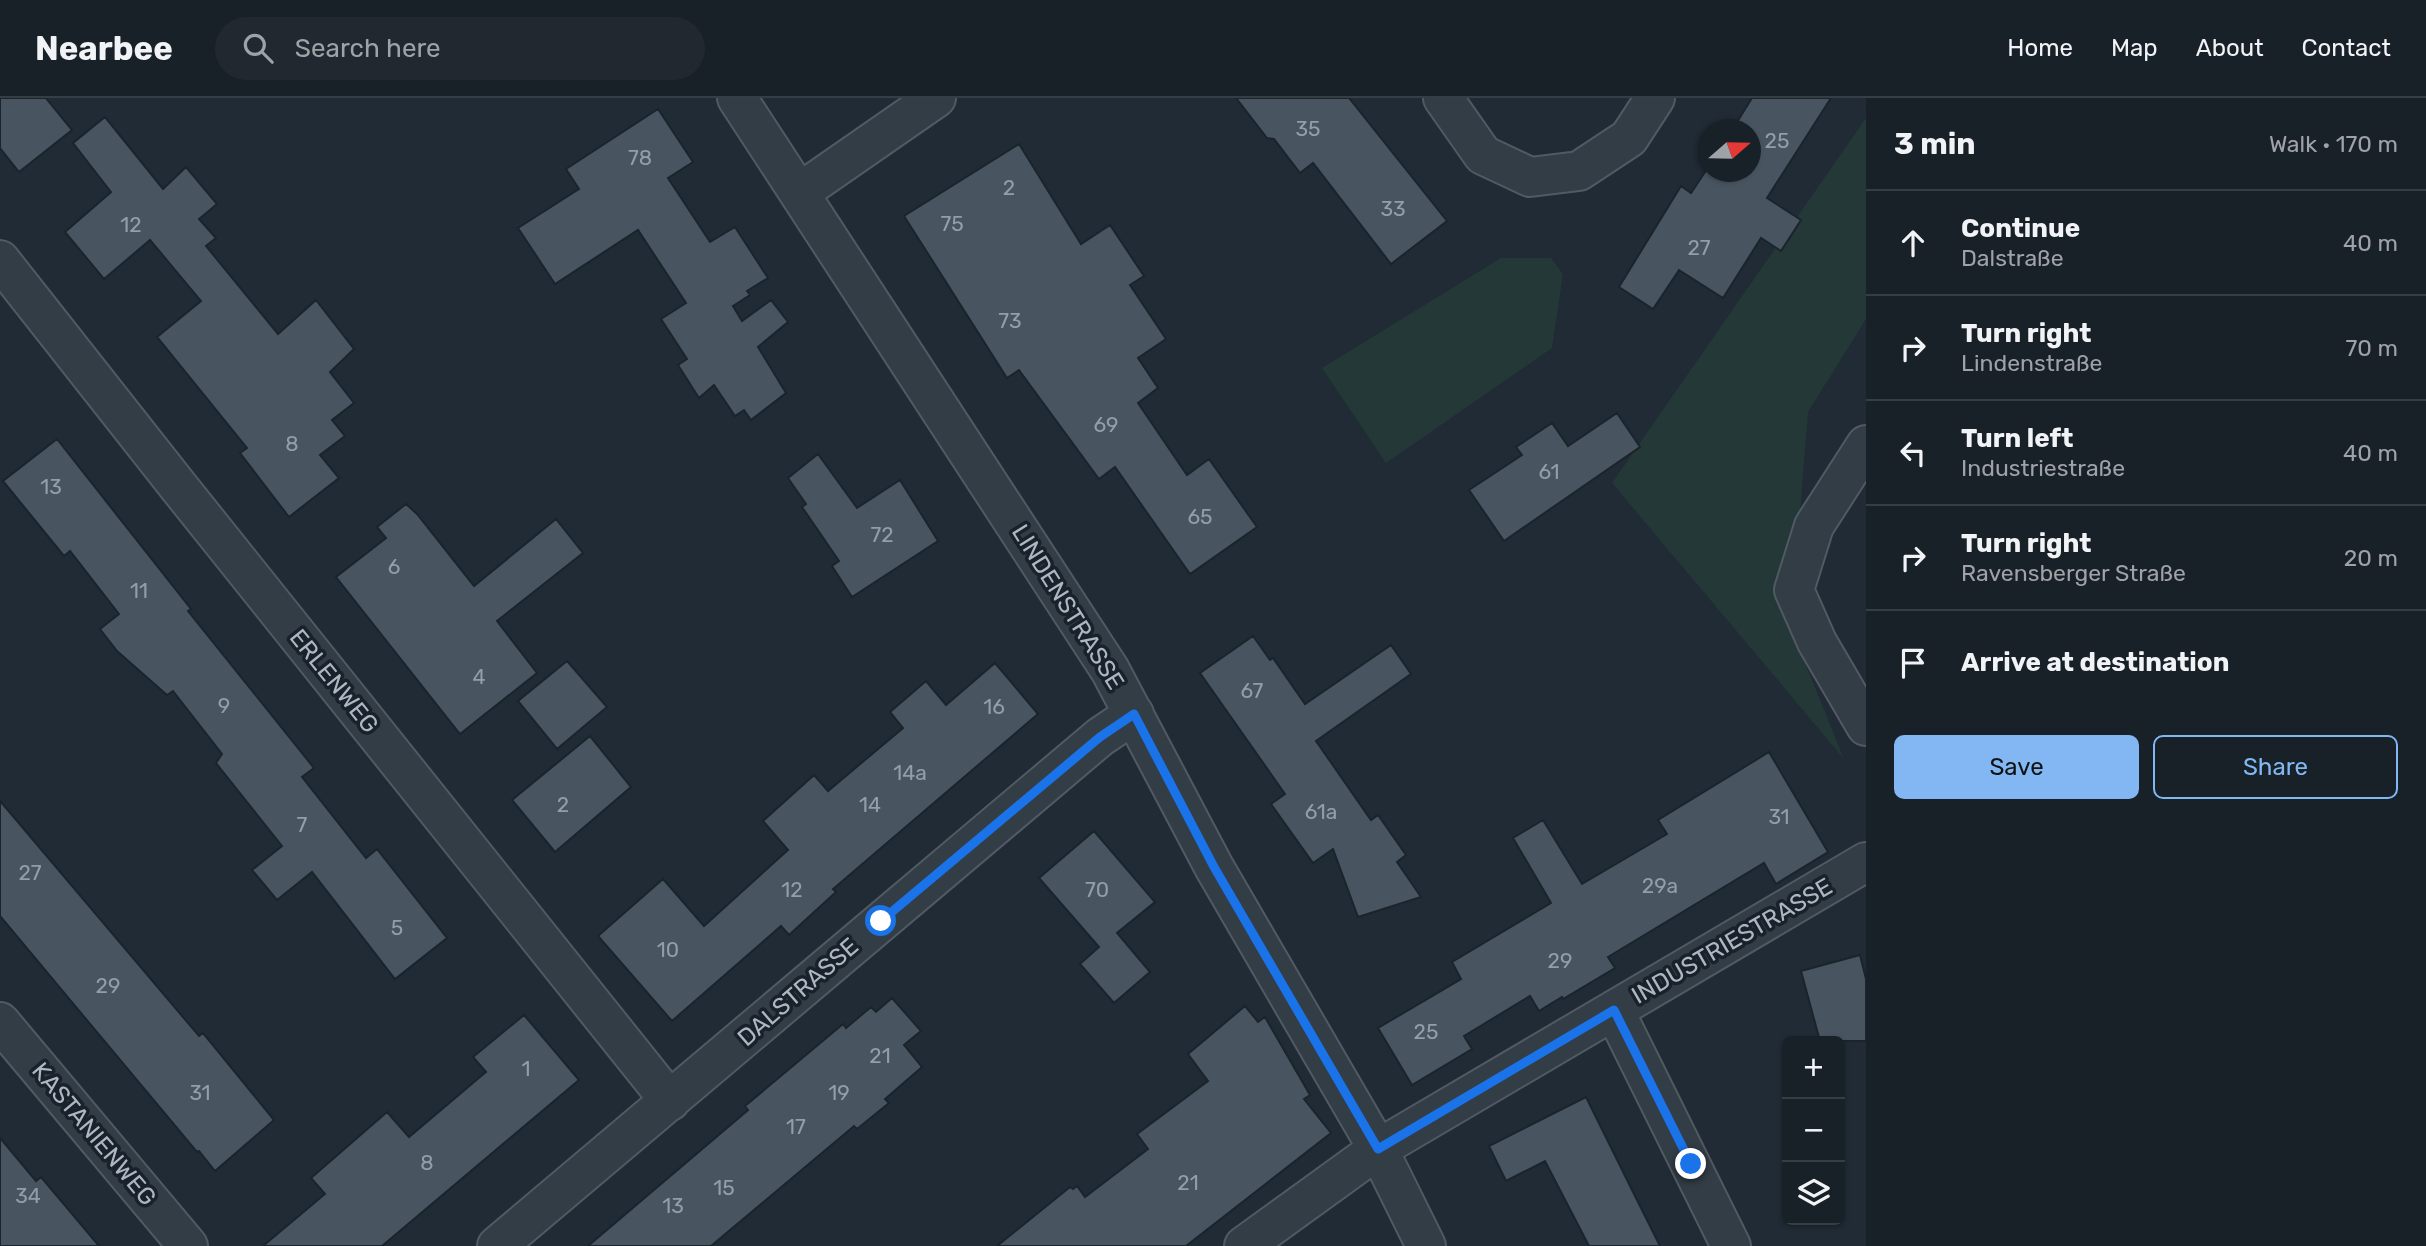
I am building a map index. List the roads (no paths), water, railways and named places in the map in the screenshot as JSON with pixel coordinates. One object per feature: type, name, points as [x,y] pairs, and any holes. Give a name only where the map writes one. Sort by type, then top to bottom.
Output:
[{"type":"street","name":"LINDENSTRASSE","points":[[737,98],[1110,670],[1214,867],[1378,1149],[1426,1246]]},
{"type":"street","points":[[799,193],[936,98]]},
{"type":"street","points":[[1443,98],[1483,155],[1530,177],[1579,171],[1629,138],[1655,98]]},
{"type":"street","name":"ERLENWEG","points":[[0,260],[670,1101]]},
{"type":"street","points":[[1866,444],[1814,526],[1794,590],[1817,642],[1866,726]]},
{"type":"street","name":"DALSTRASSE","points":[[497,1246],[1100,737],[1134,714]]},
{"type":"street","name":"INDUSTRIESTRASSE","points":[[1244,1246],[1378,1149],[1866,862]]},
{"type":"street","points":[[1614,1010],[1731,1246]]},
{"type":"street","name":"KASTANIENWEG","points":[[0,1022],[188,1246]]}]
